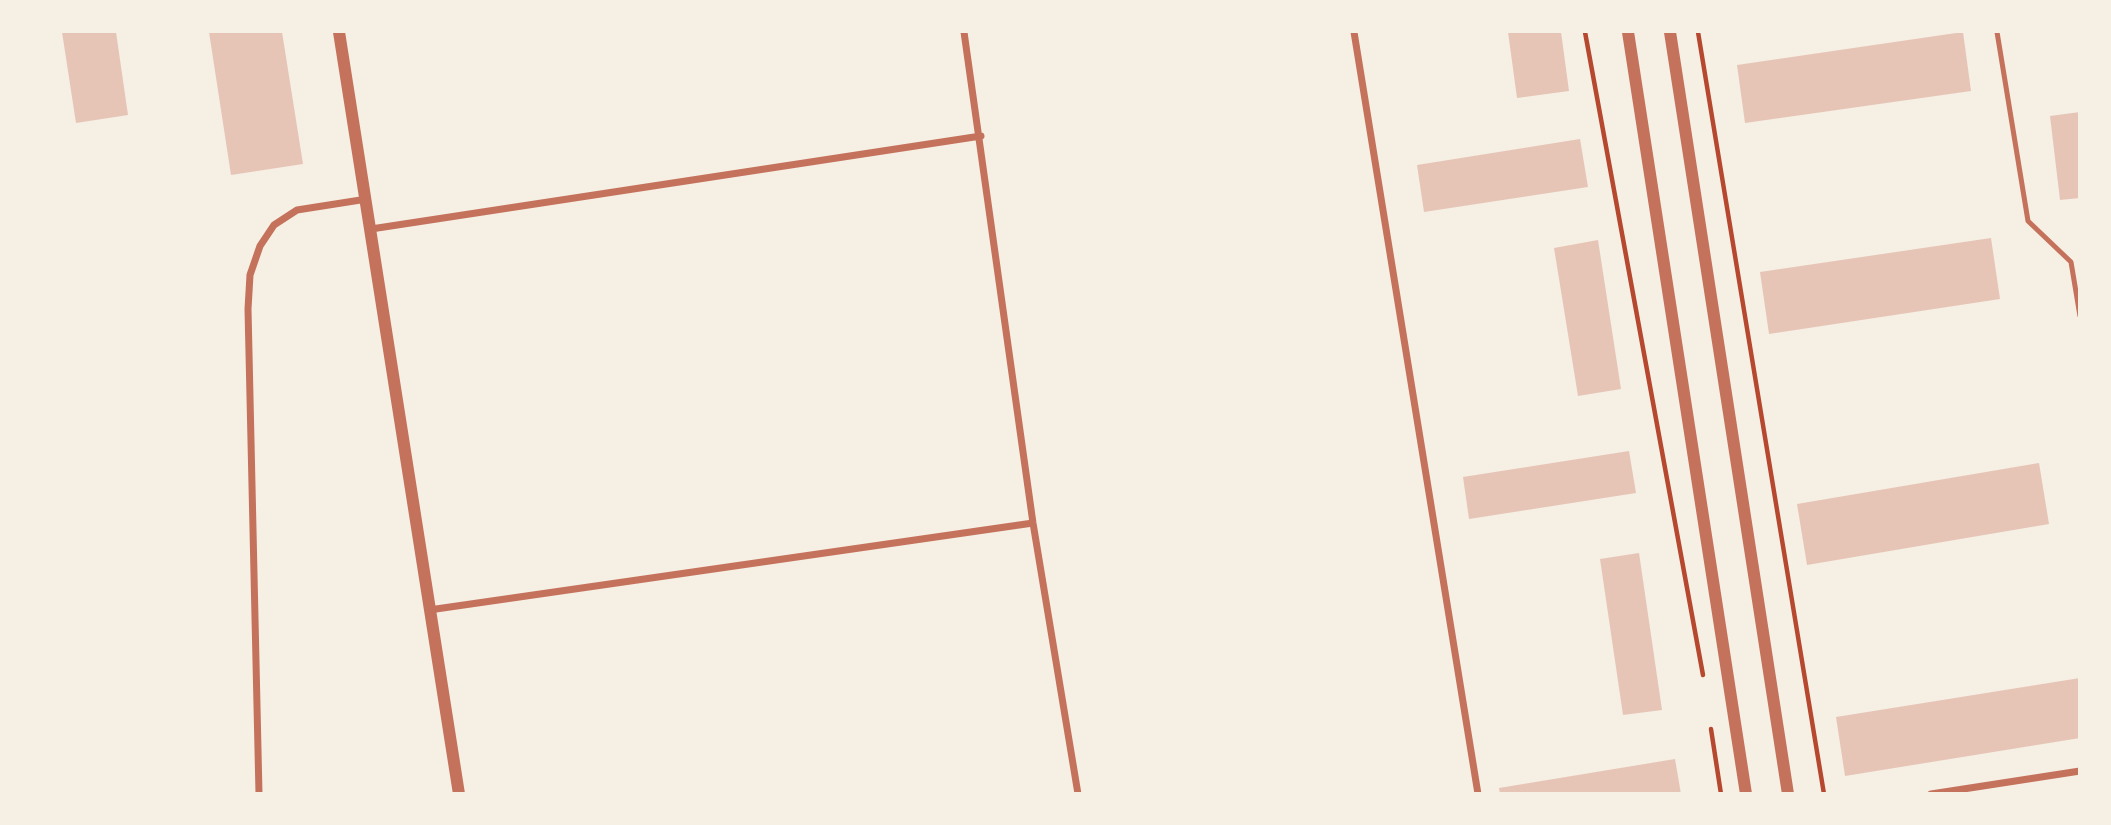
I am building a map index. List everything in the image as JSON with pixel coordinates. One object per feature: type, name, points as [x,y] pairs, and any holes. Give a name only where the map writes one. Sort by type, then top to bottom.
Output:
[{"type":"street","points":[[339,32],[368,198],[429,611],[459,793]]},
{"type":"street","points":[[964,32],[981,136],[1033,523],[1078,793]]},
{"type":"street","points":[[1354,32],[1478,793]]},
{"type":"street","points":[[1628,32],[1746,793]]},
{"type":"street","points":[[1670,32],[1788,793]]},
{"type":"street","points":[[371,229],[981,136]]},
{"type":"street","points":[[259,793],[248,309],[250,275],[260,246],[274,225],[298,210],[368,198]]},
{"type":"street","points":[[429,611],[1033,523]]},
{"type":"street","points":[[1931,793],[2080,771]]},
{"type":"lane","points":[[1997,32],[2015,157],[2028,221],[2071,262],[2080,316]]},
{"type":"path","points":[[1585,32],[1704,683]]},
{"type":"path","points":[[1698,32],[1824,793]]},
{"type":"path","points":[[1710,725],[1721,793]]},
{"type":"building","points":[[62,32],[116,32],[128,115],[76,123]]},
{"type":"building","points":[[209,32],[282,32],[303,164],[231,175]]},
{"type":"building","points":[[1508,32],[1561,32],[1569,91],[1517,98]]},
{"type":"building","points":[[1963,32],[1971,91],[1745,123],[1737,65]]},
{"type":"building","points":[[2080,112],[2080,198],[2060,200],[2050,116]]},
{"type":"building","points":[[1580,139],[1588,187],[1424,212],[1417,165]]},
{"type":"building","points":[[1991,238],[2000,299],[1769,334],[1760,272]]},
{"type":"building","points":[[1598,240],[1621,389],[1578,396],[1554,248]]},
{"type":"building","points":[[1629,451],[1636,493],[1469,519],[1463,477]]},
{"type":"building","points":[[2039,463],[2049,524],[1807,565],[1797,504]]},
{"type":"building","points":[[1639,553],[1662,710],[1623,715],[1600,559]]},
{"type":"building","points":[[2080,678],[2080,738],[1845,776],[1836,717]]},
{"type":"building","points":[[1675,759],[1681,794],[1500,794],[1499,788]]}]
